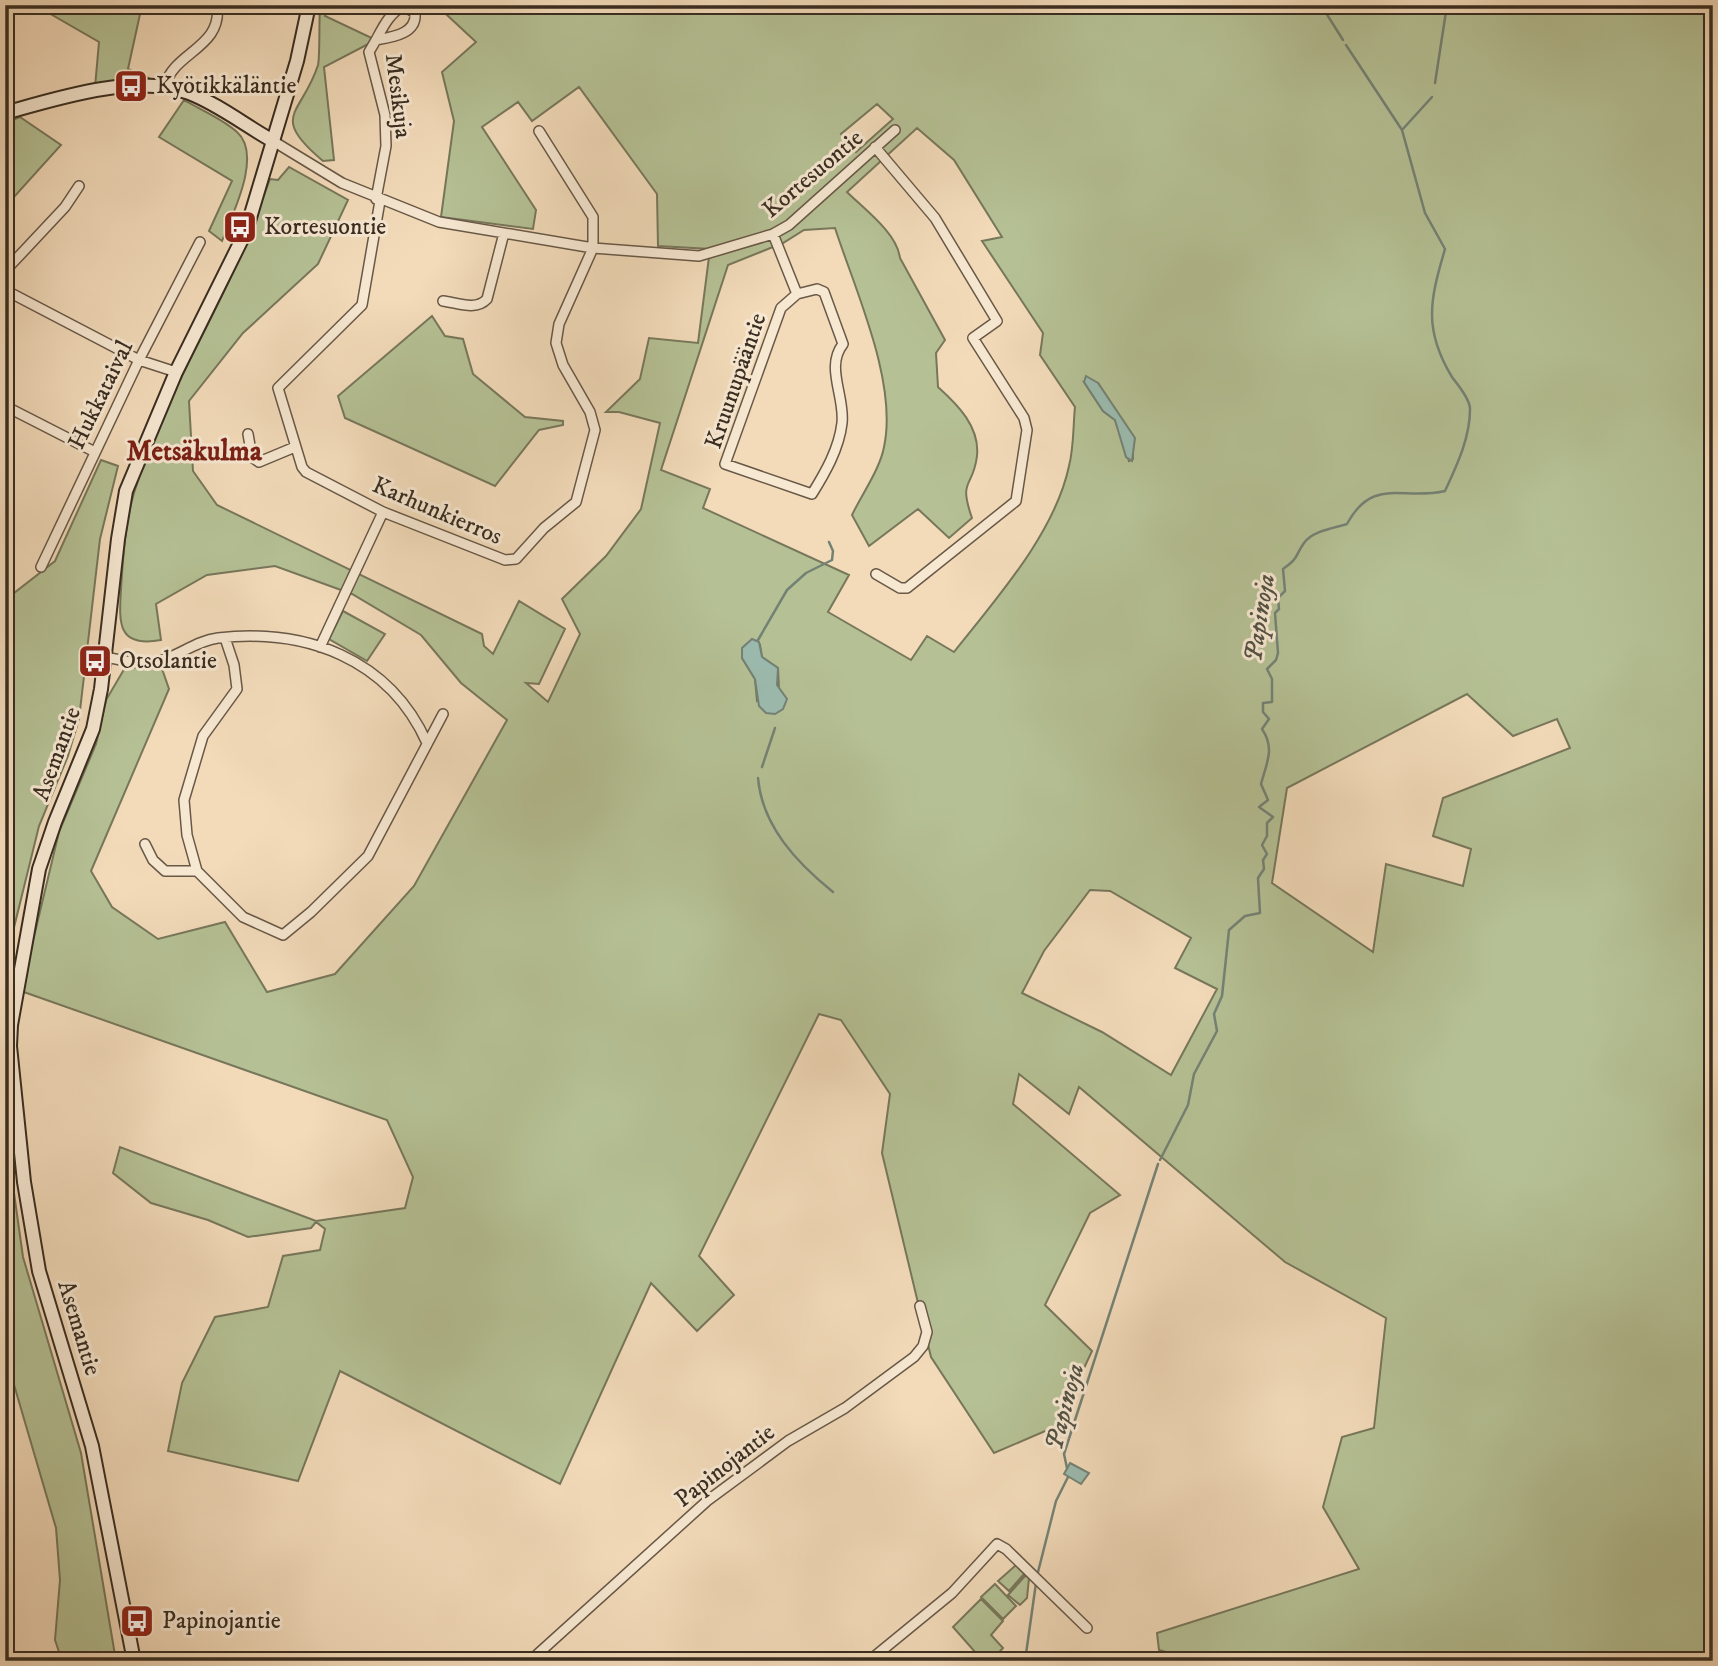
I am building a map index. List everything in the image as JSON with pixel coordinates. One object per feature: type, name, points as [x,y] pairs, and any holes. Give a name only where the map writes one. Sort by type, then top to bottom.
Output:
[{"type":"main road","name":"Asemantie","points":[[134,1659],[92,1446],[39,1271],[24,1182],[10,1046],[16,990],[39,869],[93,729],[126,491],[176,372],[237,252],[261,186],[298,61],[309,5]]},
{"type":"main road","points":[[5,113],[127,86],[165,86],[191,94],[273,141]]},
{"type":"street","points":[[165,86],[168,74],[201,48],[214,32],[217,5]]},
{"type":"street","name":"Mesikuja","points":[[376,40],[407,30],[414,23],[415,13],[404,6],[399,8],[387,20],[369,52],[385,115],[386,146],[378,200]]},
{"type":"street","name":"Kortesuontie","points":[[273,141],[342,183],[378,200],[439,222],[593,248],[699,256],[774,234],[789,225],[895,130]]},
{"type":"street","points":[[539,131],[593,217],[593,248]]},
{"type":"street","points":[[875,147],[935,218],[954,254],[997,321],[973,338],[1024,418],[1027,430],[1016,501],[907,588],[876,574]]},
{"type":"street","points":[[5,271],[65,207],[79,186]]},
{"type":"street","name":"Karhunkierros","points":[[378,200],[362,304],[278,388],[295,447],[306,472],[383,512],[510,560],[516,559],[544,528],[576,502],[595,430],[594,421],[562,365],[556,343],[559,324],[593,248]]},
{"type":"street","points":[[443,301],[476,306],[483,304],[487,299],[504,233]]},
{"type":"street","name":"Kruunupääntie","points":[[774,234],[797,294]]},
{"type":"street","name":"Hukkataival","points":[[41,567],[139,360],[200,242]]},
{"type":"street","name":"Kruunupääntie","points":[[817,289],[824,292],[843,344],[835,355],[842,424],[832,457],[812,494],[725,464],[781,308],[797,294],[817,289]]},
{"type":"street","points":[[5,290],[139,360],[176,372]]},
{"type":"street","points":[[5,406],[95,452]]},
{"type":"street","points":[[248,434],[252,457],[259,462],[295,447]]},
{"type":"street","points":[[320,647],[383,512]]},
{"type":"street","points":[[105,657],[149,663],[217,638],[266,635],[320,647],[380,677],[390,686],[427,743]]},
{"type":"street","points":[[225,638],[234,665],[237,689],[203,736],[184,800],[187,835],[197,872],[243,917],[283,934],[311,912],[368,856],[443,714]]},
{"type":"street","points":[[145,844],[153,860],[165,871],[197,872]]},
{"type":"street","name":"Papinojantie","points":[[530,1661],[706,1501],[788,1441],[845,1408],[914,1357],[923,1346],[927,1332],[920,1306]]},
{"type":"street","points":[[869,1661],[951,1592],[996,1544],[1006,1549],[1087,1628]]},
{"type":"street","points":[[134,1659],[163,1661]]},
{"type":"green space","points":[[35,5],[142,5],[128,69],[151,79],[95,87],[99,42]]},
{"type":"green space","points":[[320,5],[329,5],[325,16],[376,40],[324,67],[334,160],[323,161],[306,146],[293,124],[294,114],[318,65]]},
{"type":"green space","points":[[453,5],[1713,5],[1713,1661],[1198,1661],[1159,1650],[1157,1633],[1359,1569],[1323,1507],[1342,1437],[1374,1428],[1386,1318],[1285,1262],[1079,1087],[1069,1114],[1019,1074],[1013,1104],[1120,1195],[1090,1213],[1045,1305],[1092,1351],[1057,1426],[994,1453],[931,1357],[882,1153],[890,1094],[841,1020],[819,1014],[699,1256],[734,1295],[697,1331],[651,1283],[560,1484],[340,1371],[298,1481],[168,1451],[182,1383],[215,1317],[268,1307],[283,1256],[320,1250],[325,1229],[316,1222],[311,1228],[248,1237],[208,1220],[151,1203],[113,1173],[120,1147],[316,1221],[405,1208],[413,1177],[387,1120],[21,991],[59,832],[96,744],[106,700],[126,666],[161,666],[169,689],[91,871],[112,907],[158,939],[225,922],[267,992],[335,974],[414,886],[507,720],[461,683],[421,635],[352,594],[275,566],[207,575],[156,604],[161,640],[136,640],[124,630],[120,612],[126,528],[144,462],[239,259],[270,179],[278,180],[289,167],[348,200],[318,264],[243,333],[189,401],[193,471],[217,505],[482,634],[484,646],[493,654],[519,601],[565,629],[539,684],[526,683],[548,702],[580,634],[562,599],[606,556],[641,509],[660,423],[619,412],[606,412],[640,379],[649,338],[698,343],[710,249],[658,246],[657,194],[579,87],[532,121],[518,102],[482,127],[536,210],[533,229],[441,217],[454,121],[442,72],[476,42],[447,15]],"holes":[[[877,104],[893,119],[856,152],[841,134]],[[917,128],[954,160],[1002,237],[982,241],[1043,333],[1040,355],[1075,407],[1069,466],[1062,491],[1038,540],[1005,588],[954,652],[927,636],[911,660],[828,612],[849,575],[703,508],[710,489],[661,470],[728,265],[783,243],[804,230],[835,228],[880,365],[887,421],[879,464],[852,515],[869,546],[918,509],[949,538],[972,518],[966,490],[975,466],[977,445],[966,417],[938,387],[936,353],[945,340],[893,240],[879,222],[847,192]],[[1084,382],[1098,383],[1133,436],[1133,459],[1129,461],[1115,420],[1103,411]],[[760,645],[762,657],[778,668],[779,689],[757,701],[755,679],[742,658]],[[1467,694],[1513,736],[1557,719],[1570,748],[1443,798],[1433,836],[1471,849],[1463,886],[1386,864],[1373,952],[1272,883],[1287,788]],[[1090,890],[1110,891],[1191,938],[1175,968],[1217,989],[1171,1075],[1102,1032],[1022,993],[1044,951]]]},
{"type":"green space","points":[[184,100],[225,123],[237,132],[244,142],[247,155],[243,185],[222,241],[209,231],[232,181],[159,137]]},
{"type":"green space","points":[[20,117],[61,145],[5,207],[5,123]]},
{"type":"green space","points":[[432,316],[445,336],[463,339],[473,374],[525,417],[563,421],[563,425],[539,430],[495,486],[345,418],[338,396]]},
{"type":"green space","points":[[101,460],[118,466],[100,539],[79,719],[68,756],[39,826],[5,964],[5,589],[14,593],[55,561]]},
{"type":"green space","points":[[343,611],[385,634],[367,661],[329,639]]},
{"type":"green space","points":[[5,1129],[23,1257],[81,1453],[116,1661],[62,1661],[55,1640],[60,1580],[56,1528],[5,1354]]},
{"type":"green space","points":[[1016,1565],[1025,1573],[1009,1591],[998,1581]]},
{"type":"green space","points":[[1026,1575],[1029,1578],[1027,1598],[1020,1605],[1008,1595]]},
{"type":"green space","points":[[995,1584],[1016,1606],[1003,1619],[981,1597]]},
{"type":"green space","points":[[981,1599],[1003,1621],[991,1635],[1003,1648],[991,1661],[983,1661],[953,1627]]},
{"type":"shaded area","points":[[1086,376],[1098,383],[1135,438],[1132,461],[1126,457],[1115,420],[1103,411],[1084,382]]},
{"type":"shaded area","points":[[752,639],[759,642],[762,657],[778,668],[777,685],[787,699],[783,709],[775,714],[766,713],[759,706],[755,679],[742,658],[742,648]]},
{"type":"shaded area","points":[[1070,1463],[1089,1473],[1081,1484],[1064,1474]]},
{"type":"waterway","name":"Papinoja","points":[[1321,5],[1343,40]]},
{"type":"waterway","points":[[1435,83],[1447,5]]},
{"type":"waterway","name":"Papinoja","points":[[1160,1160],[1188,1105],[1194,1074],[1217,1031],[1214,1014],[1222,996],[1229,930],[1245,916],[1260,913],[1258,878],[1264,869],[1263,860],[1267,854],[1262,845],[1267,836],[1267,823],[1273,817],[1259,807],[1268,800],[1261,784],[1269,749],[1262,729],[1269,719],[1263,712],[1263,703],[1272,702],[1272,679],[1267,669],[1276,660],[1278,653],[1275,613],[1279,609],[1278,598],[1285,591],[1283,569],[1308,539],[1324,530],[1347,524],[1367,500],[1390,493],[1445,491],[1468,430],[1469,405],[1443,360],[1433,329],[1433,299],[1445,249],[1425,213],[1402,130],[1346,45]]},
{"type":"waterway","points":[[1402,130],[1432,97]]},
{"type":"waterway","points":[[758,640],[787,590],[806,573],[832,560],[833,551],[829,542]]},
{"type":"waterway","points":[[762,767],[775,728]]},
{"type":"waterway","points":[[758,778],[766,812],[783,842],[807,869],[833,892]]},
{"type":"waterway","name":"Papinoja","points":[[1067,1468],[1064,1454],[1158,1164]]},
{"type":"waterway","name":"Papinoja","points":[[1037,1576],[1056,1501],[1068,1477]]},
{"type":"waterway","name":"Papinoja","points":[[1025,1661],[1036,1583]]},
{"type":"place","name":"Kyötikkäläntie","points":[[131,86]]},
{"type":"place","name":"Kortesuontie","points":[[240,227]]},
{"type":"place","name":"Otsolantie","points":[[95,661]]},
{"type":"place","name":"Papinojantie","points":[[137,1621]]},
{"type":"district","name":"Metsäkulma","points":[[194,451]]}]
